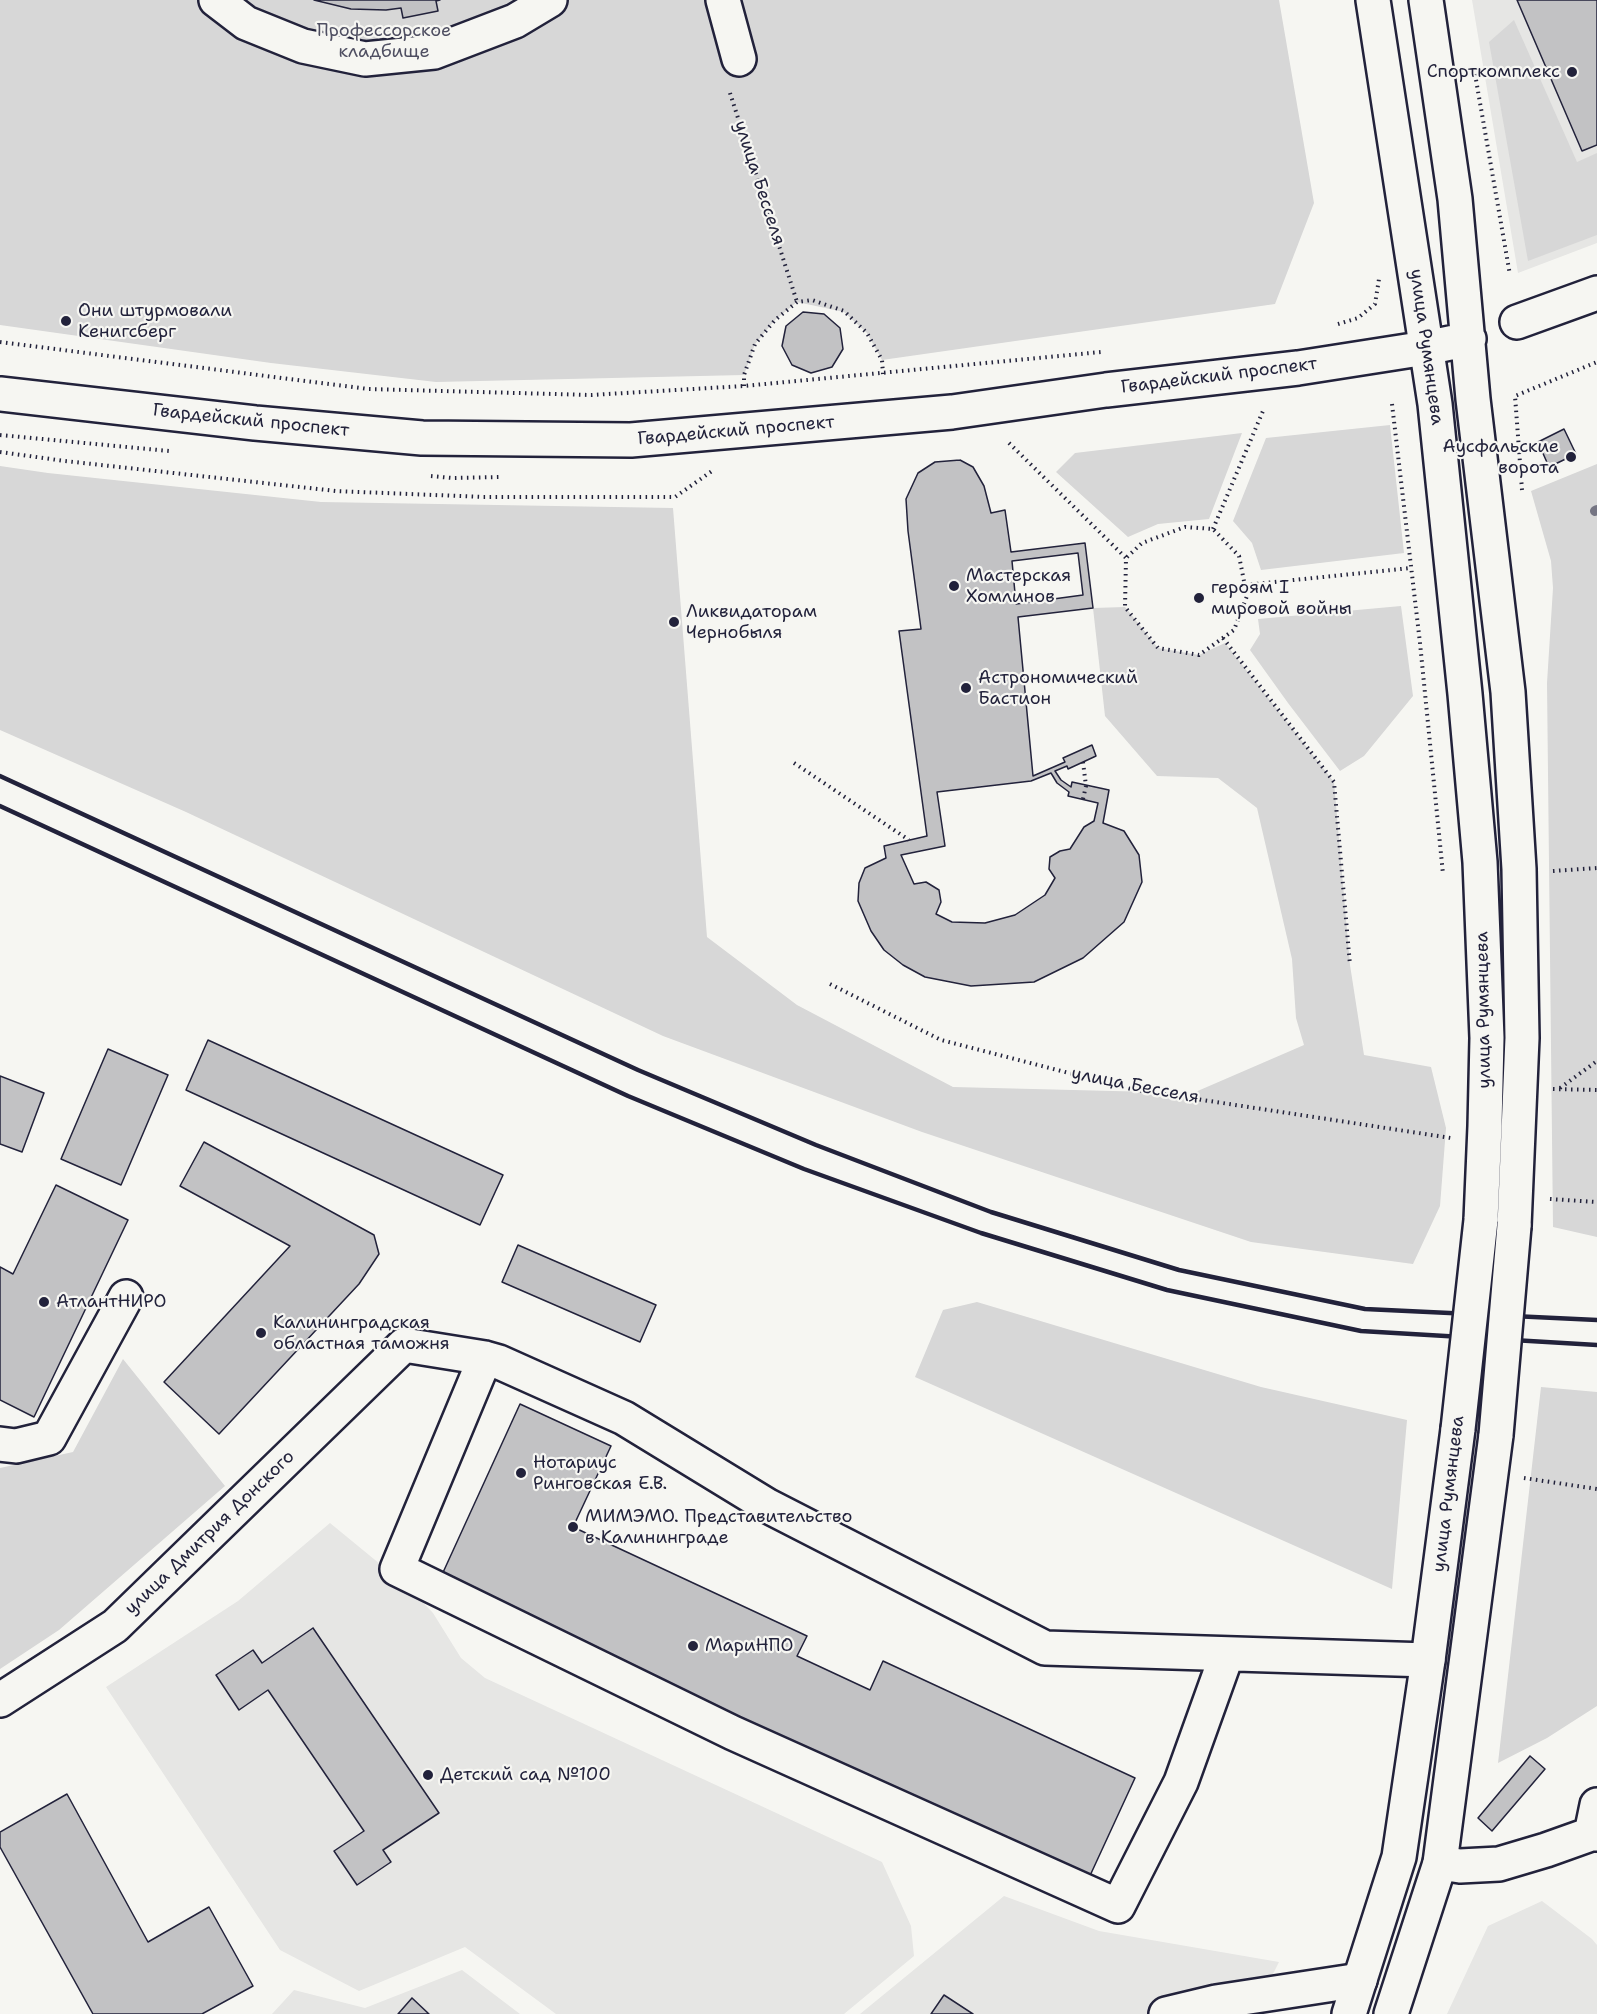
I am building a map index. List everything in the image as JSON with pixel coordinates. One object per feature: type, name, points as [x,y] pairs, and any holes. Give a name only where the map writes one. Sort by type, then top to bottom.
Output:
[{"type":"main road","points":[[216,0],[246,23],[274,35],[303,46],[365,59],[434,52],[515,21],[550,0]]},
{"type":"main road","points":[[723,0],[733,72]]},
{"type":"main road","name":"улица Румянцева","points":[[1348,2014],[1399,1857],[1428,1660],[1458,1429],[1480,1220],[1487,1038],[1480,862],[1458,615],[1435,404],[1373,0]]},
{"type":"main road","name":"улица Румянцева","points":[[1390,2014],[1440,1863],[1496,1435],[1514,1226],[1522,1038],[1519,869],[1508,692],[1473,399],[1455,200],[1426,0]]},
{"type":"main road","points":[[1518,322],[1597,293]]},
{"type":"main road","name":"Гвардейский проспект","points":[[0,394],[255,423],[422,438],[631,440],[952,412],[1106,390],[1298,368],[1469,339]]},
{"type":"main road","points":[[0,1444],[16,1446],[49,1438],[126,1297]]},
{"type":"main road","name":"улица Дмитрия Донского","points":[[0,1700],[115,1626],[405,1345],[485,1358]]},
{"type":"main road","points":[[1227,1654],[1181,1782],[1118,1906],[733,1733],[397,1569],[485,1358],[499,1362],[624,1418],[768,1506],[1045,1648],[1428,1660]]},
{"type":"main road","points":[[1440,1863],[1460,1866],[1499,1863],[1546,1850],[1595,1824]]},
{"type":"main road","points":[[1166,2014],[1216,2002],[1360,1980]]},
{"type":"path","points":[[1474,66],[1509,275]]},
{"type":"path","name":"улица Бесселя","points":[[733,72],[797,302]]},
{"type":"path","points":[[1332,326],[1358,318],[1375,304],[1381,270]]},
{"type":"path","points":[[744,386],[744,375],[755,344],[775,320],[797,302],[812,300],[844,312],[867,333],[882,360],[883,374]]},
{"type":"path","points":[[0,342],[368,389],[591,395],[744,386],[1107,352]]},
{"type":"path","points":[[1515,396],[1597,362]]},
{"type":"path","points":[[1392,404],[1443,875]]},
{"type":"path","points":[[1213,529],[1263,411]]},
{"type":"path","points":[[1009,443],[1126,558]]},
{"type":"path","points":[[0,452],[336,491],[483,497],[675,497],[712,471]]},
{"type":"path","points":[[1185,527],[1213,529],[1239,556],[1247,596],[1234,630],[1199,655],[1158,648],[1125,607],[1126,558],[1142,543],[1185,527]]},
{"type":"path","points":[[1245,585],[1411,568]]},
{"type":"path","points":[[1223,638],[1334,782],[1350,965]]},
{"type":"path","points":[[1083,762],[1086,786],[1083,800]]},
{"type":"path","points":[[794,763],[909,840]]},
{"type":"path","points":[[1562,870],[1597,868]]},
{"type":"path","name":"улица Бесселя","points":[[830,984],[941,1040],[1131,1089],[1456,1139]]},
{"type":"path","points":[[1597,1060],[1560,1088],[1597,1090]]},
{"type":"path","points":[[1539,1198],[1597,1202]]},
{"type":"path","points":[[1516,1477],[1597,1488]]},
{"type":"shaded area","points":[[1472,0],[1597,0],[1597,243],[1518,273]]},
{"type":"shaded area","name":"Детский сад №100","points":[[330,1523],[408,1587],[433,1613],[461,1658],[485,1678],[882,1862],[911,1926],[914,1956],[844,2014],[556,2014],[465,1947],[359,1991],[280,1950],[106,1687],[238,1601]]},
{"type":"shaded area","points":[[1004,1896],[1099,1931],[1279,1962],[1253,2014],[860,2014]]},
{"type":"shaded area","points":[[1542,1901],[1597,1945],[1597,2014],[1447,2014],[1488,1926]]},
{"type":"shaded area","points":[[462,1970],[520,2014],[272,2014],[294,1990],[365,2008]]},
{"type":"green space","name":"Профессорское кладбище","points":[[0,0],[1279,0],[1314,203],[1275,304],[882,360],[867,333],[844,312],[797,302],[775,320],[755,344],[744,375],[436,382],[271,363],[0,325]]},
{"type":"green space","points":[[1514,20],[1577,162],[1597,153],[1597,235],[1528,261],[1489,42]]},
{"type":"green space","points":[[1390,425],[1404,553],[1261,570],[1252,543],[1233,521],[1266,438]]},
{"type":"green space","points":[[1242,433],[1209,519],[1158,524],[1128,537],[1056,472],[1075,453]]},
{"type":"green space","points":[[1597,464],[1597,1237],[1553,1227],[1547,683],[1553,588],[1551,561],[1531,491]]},
{"type":"green space","points":[[0,466],[321,502],[673,508],[707,937],[797,1005],[953,1087],[1193,1093],[1304,1045],[1296,1018],[1292,959],[1257,808],[1218,778],[1157,776],[1105,716],[1093,608],[1125,607],[1158,648],[1199,655],[1225,643],[1334,782],[1350,965],[1364,1055],[1431,1067],[1446,1128],[1440,1206],[1413,1264],[1251,1242],[922,1132],[663,1036],[186,812],[0,730]]},
{"type":"green space","points":[[1401,606],[1413,696],[1364,756],[1340,771],[1250,650],[1260,634],[1258,619]]},
{"type":"green space","points":[[977,1302],[1261,1387],[1407,1420],[1392,1589],[915,1377],[943,1310]]},
{"type":"green space","points":[[123,1359],[225,1486],[59,1630],[0,1669],[0,1468],[73,1452]]},
{"type":"green space","points":[[1541,1387],[1597,1392],[1597,1706],[1547,1738],[1498,1763]]},
{"type":"building","points":[[314,0],[440,0],[436,1],[438,11],[403,18],[401,8],[351,9]]},
{"type":"building","name":"Спорткомплекс","points":[[1517,0],[1597,0],[1597,145],[1582,151]]},
{"type":"building","points":[[803,312],[824,314],[840,328],[843,349],[832,367],[811,373],[792,365],[782,346],[786,326]]},
{"type":"building","points":[[1564,429],[1576,454],[1549,467],[1538,442]]},
{"type":"building","name":"Астрономический Бастион","points":[[960,460],[973,467],[984,486],[991,513],[1005,510],[1011,552],[1085,543],[1093,608],[1018,617],[1033,776],[1065,762],[1063,758],[1092,745],[1096,756],[1068,769],[1067,766],[1055,771],[1061,780],[1071,787],[1072,782],[1109,790],[1103,823],[1124,831],[1139,855],[1142,882],[1124,922],[1083,958],[1034,982],[971,986],[925,977],[903,965],[884,950],[871,931],[858,901],[859,883],[865,868],[886,858],[884,846],[927,836],[899,631],[921,629],[906,499],[918,473],[935,462]],"holes":[[[1078,553],[1083,595],[1016,604],[1012,561]],[[1051,773],[1057,783],[1069,792],[1068,796],[1098,803],[1094,821],[1084,827],[1070,849],[1060,851],[1050,857],[1049,869],[1055,878],[1045,895],[1015,915],[985,923],[952,922],[936,914],[941,902],[939,890],[926,882],[914,884],[901,855],[945,846],[937,792],[1031,781]]]},
{"type":"building","points":[[208,1040],[503,1175],[480,1225],[186,1090]]},
{"type":"building","points":[[108,1049],[168,1075],[121,1185],[61,1159]]},
{"type":"building","points":[[0,1076],[44,1093],[22,1152],[0,1144]]},
{"type":"building","name":"Калининградская областная таможня","points":[[204,1142],[374,1235],[379,1254],[359,1284],[219,1434],[164,1382],[290,1246],[180,1186]]},
{"type":"building","name":"АтлантНИРО","points":[[56,1185],[128,1220],[34,1417],[0,1400],[0,1267],[13,1274]]},
{"type":"building","points":[[518,1245],[656,1305],[640,1342],[502,1282]]},
{"type":"building","name":"МариНПО","points":[[520,1404],[611,1446],[573,1527],[807,1636],[797,1656],[870,1690],[883,1661],[1135,1778],[1088,1880],[440,1579]]},
{"type":"building","points":[[313,1628],[439,1813],[383,1850],[391,1862],[357,1885],[334,1851],[364,1831],[268,1690],[239,1710],[216,1675],[253,1650],[262,1663]]},
{"type":"building","points":[[1530,1756],[1545,1769],[1492,1831],[1478,1818]]},
{"type":"building","points":[[67,1794],[148,1942],[209,1907],[253,1986],[202,2014],[93,2014],[0,1847],[0,1832]]},
{"type":"building","points":[[944,1995],[973,2014],[931,2014]]},
{"type":"building","points":[[412,1998],[429,2014],[398,2014]]},
{"type":"railway","points":[[0,776],[638,1070],[816,1145],[991,1212],[1179,1270],[1365,1309],[1597,1320]]},
{"type":"railway","points":[[0,806],[628,1096],[804,1169],[981,1233],[1167,1290],[1361,1331],[1597,1345]]},
{"type":"place","name":"Спорткомплекс","points":[[1572,72]]},
{"type":"place","name":"Они штурмовали Кенигсберг","points":[[66,321]]},
{"type":"place","name":"Аусфальские ворота","points":[[1571,457]]},
{"type":"place","name":"Мастерская Хомлинов","points":[[954,586]]},
{"type":"place","name":"героям I мировой войны","points":[[1199,598]]},
{"type":"place","name":"Ликвидаторам Чернобыля","points":[[674,622]]},
{"type":"place","name":"Астрономический Бастион","points":[[966,688]]},
{"type":"place","name":"АтлантНИРО","points":[[44,1302]]},
{"type":"place","name":"Калининградская областная таможня","points":[[261,1333]]},
{"type":"place","name":"Нотариус Ринговская Е.В.","points":[[521,1473]]},
{"type":"place","name":"МИМЭМО. Представительство в Калининграде","points":[[573,1527]]},
{"type":"place","name":"МариНПО","points":[[693,1646]]},
{"type":"place","name":"Детский сад №100","points":[[428,1775]]}]
